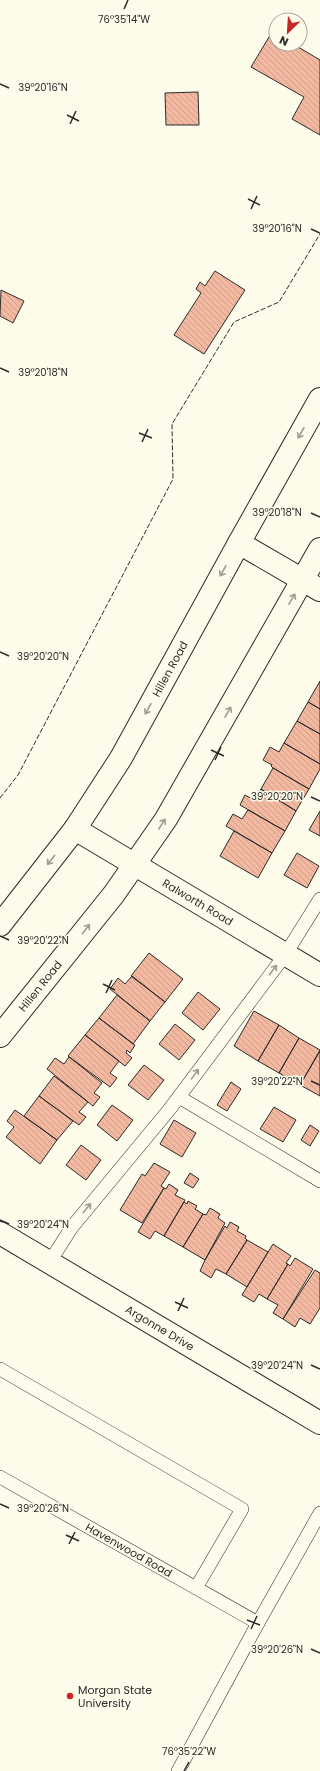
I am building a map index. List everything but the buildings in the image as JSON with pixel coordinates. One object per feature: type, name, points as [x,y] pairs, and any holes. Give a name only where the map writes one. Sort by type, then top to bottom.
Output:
[{"type":"main road","name":"Hillen Road","points":[[0,925],[75,829],[121,758],[320,399]]},
{"type":"main road","points":[[239,543],[312,585]]},
{"type":"main road","name":"Hillen Road","points":[[0,1036],[135,866],[312,585],[320,549]]},
{"type":"main road","name":"Ralworth Road","points":[[75,829],[320,975]]},
{"type":"main road","name":"Argonne Drive","points":[[0,1233],[320,1423]]},
{"type":"lane","points":[[49,1263],[72,1227],[178,1097],[285,955],[320,899]]},
{"type":"lane","points":[[178,1097],[320,1181]]},
{"type":"lane","points":[[0,1370],[242,1509],[196,1588]]},
{"type":"lane","name":"Havenwood Road","points":[[0,1478],[258,1623]]},
{"type":"lane","points":[[178,1771],[258,1623],[320,1513]]},
{"type":"fence","points":[[0,798],[18,775],[173,479],[172,424],[234,322],[279,302],[320,234]]},
{"type":"place","name":"Morgan State University","points":[[70,1696]]}]
